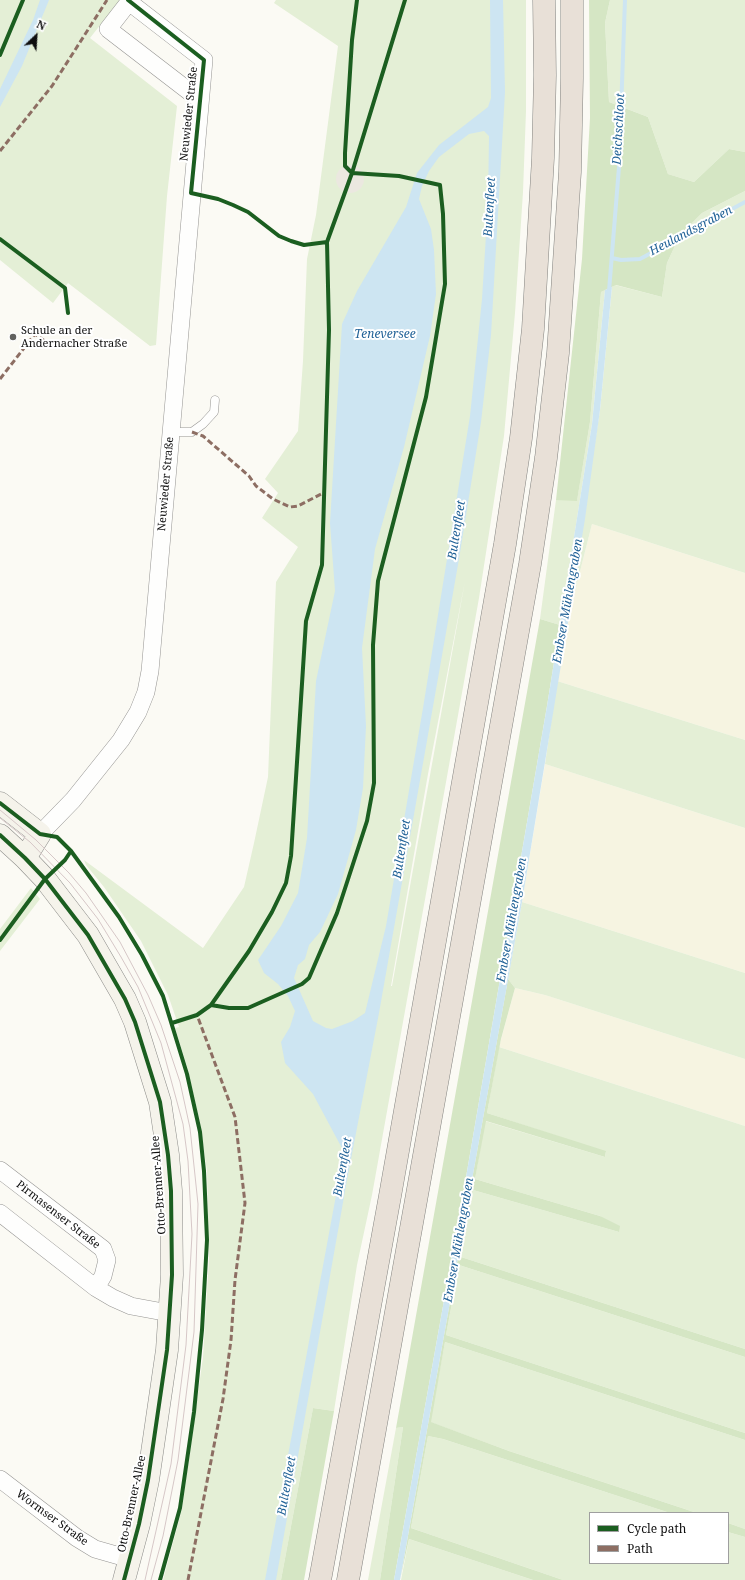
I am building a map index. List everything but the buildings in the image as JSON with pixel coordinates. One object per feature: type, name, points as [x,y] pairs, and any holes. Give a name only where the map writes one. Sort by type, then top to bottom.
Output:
[{"type":"highway","points":[[320,1580],[493,614],[521,438],[533,329],[542,166],[545,75],[544,0]]},
{"type":"highway","points":[[348,1580],[530,564],[546,458],[558,353],[570,172],[572,0]]},
{"type":"street","name":"Neuwieder Straße","points":[[40,834],[59,816],[108,758],[138,712],[146,692],[150,671],[199,99],[204,60],[129,2],[108,29],[199,99]]},
{"type":"street","points":[[0,803],[40,834],[25,858]]},
{"type":"street","name":"Otto-Brenner-Allee","points":[[0,835],[45,879],[88,935],[124,999],[143,1044],[160,1102],[168,1155],[172,1234],[167,1350],[148,1480],[124,1580]]},
{"type":"street","name":"Pirmasenser Straße","points":[[0,1170],[103,1248],[107,1260],[103,1276],[96,1288]]},
{"type":"street","points":[[0,1213],[96,1288],[113,1298],[131,1306],[169,1312]]},
{"type":"street","name":"Wormser Straße","points":[[0,1479],[77,1538],[95,1549],[130,1559]]},
{"type":"lane","points":[[170,432],[192,432],[204,424],[214,412],[215,400]]},
{"type":"shaded area","points":[[350,165],[356,166],[360,169],[363,173],[363,185],[360,189],[356,192],[350,193],[344,192],[340,189],[337,185],[336,179],[337,173],[340,169],[344,166]]},
{"type":"shaded area","points":[[592,524],[745,573],[745,740],[557,681],[566,627]]},
{"type":"shaded area","points":[[545,764],[745,828],[745,973],[522,902]]},
{"type":"shaded area","points":[[515,988],[545,995],[745,1059],[745,1126],[499,1047]]},
{"type":"green space","points":[[0,0],[120,0],[90,38],[177,106],[167,196],[156,345],[150,346],[68,283],[53,303],[0,260]]},
{"type":"green space","points":[[276,0],[526,0],[526,111],[523,192],[515,313],[504,436],[479,598],[372,1195],[357,1265],[334,1411],[313,1408],[281,1580],[163,1580],[182,1509],[203,1357],[209,1259],[207,1171],[200,1124],[188,1070],[175,1028],[179,1027],[168,995],[141,941],[104,887],[86,865],[84,860],[203,948],[244,887],[254,843],[268,777],[276,582],[298,547],[262,518],[278,493],[265,479],[298,431],[303,361],[307,259],[316,215],[338,46],[274,3]],"holes":[[[465,581],[392,986],[428,774]]]},
{"type":"green space","points":[[589,0],[610,0],[605,23],[609,102],[648,117],[668,174],[694,182],[729,149],[745,152],[745,191],[702,213],[680,235],[667,263],[662,297],[616,285],[601,292],[590,422],[577,501],[556,500],[582,259],[590,118]]},
{"type":"green space","points":[[610,0],[745,0],[745,152],[729,149],[694,182],[668,174],[648,117],[609,102],[605,23]]},
{"type":"green space","points":[[745,191],[745,573],[592,524],[566,627],[600,410],[612,287],[615,285],[662,297],[667,263],[680,235],[702,213]]},
{"type":"green space","points":[[605,290],[592,424],[560,625],[540,619],[556,500],[577,500],[590,422],[601,292]]},
{"type":"green space","points":[[540,619],[560,625],[547,706],[465,1183],[394,1580],[380,1580],[403,1427],[396,1428]]},
{"type":"green space","points":[[557,681],[745,740],[745,828],[545,764]]},
{"type":"green space","points":[[31,888],[40,899],[0,951],[0,929]]},
{"type":"green space","points":[[522,902],[745,973],[745,1059],[545,995],[515,988],[508,979]]},
{"type":"green space","points":[[508,979],[515,988],[501,1039],[487,1113],[606,1151],[605,1157],[486,1121],[475,1179],[600,1216],[620,1226],[619,1232],[473,1190],[461,1257],[745,1349],[745,1357],[459,1265],[446,1335],[745,1433],[745,1440],[445,1342],[431,1422],[509,1451],[694,1512],[667,1512],[443,1439],[428,1436],[411,1528],[563,1580],[533,1580],[409,1539],[400,1580]]},
{"type":"green space","points":[[499,1047],[745,1126],[745,1349],[461,1257],[473,1190],[619,1232],[600,1216],[475,1179],[485,1121],[605,1157],[606,1152],[487,1113]]},
{"type":"green space","points":[[459,1265],[745,1357],[745,1433],[446,1335]]},
{"type":"green space","points":[[445,1342],[745,1440],[745,1529],[729,1523],[729,1512],[694,1512],[509,1451],[430,1422]]},
{"type":"green space","points":[[313,1408],[334,1411],[304,1580],[281,1580]]},
{"type":"green space","points":[[403,1427],[380,1580],[368,1580],[396,1428]]},
{"type":"green space","points":[[428,1436],[443,1439],[667,1512],[589,1512],[589,1564],[729,1564],[729,1532],[745,1537],[745,1580],[563,1580],[411,1528]]},
{"type":"green space","points":[[729,1523],[745,1529],[745,1537],[729,1532]]},
{"type":"green space","points":[[409,1539],[533,1580],[401,1580]]},
{"type":"water","points":[[40,0],[49,0],[22,66],[0,107],[0,89],[33,20]]},
{"type":"water","name":"Teneversee","points":[[490,0],[503,0],[505,92],[491,335],[481,422],[459,559],[379,1013],[347,1180],[276,1580],[265,1580],[344,1152],[313,1094],[285,1063],[281,1042],[290,1027],[295,1011],[288,996],[278,984],[264,973],[258,960],[281,926],[298,893],[307,838],[316,681],[335,591],[330,523],[342,324],[357,291],[406,207],[417,173],[439,145],[488,107],[491,98]],"holes":[[[484,131],[489,136],[488,203],[482,299],[470,416],[386,926],[365,1013],[353,1021],[332,1029],[326,1028],[313,1021],[294,978],[298,965],[305,959],[309,945],[320,932],[338,894],[356,830],[363,788],[366,726],[362,648],[375,549],[404,447],[430,336],[436,294],[434,250],[431,229],[419,199],[422,186],[429,171],[439,157],[469,134]]]},
{"type":"water","name":"Embser Mühlengraben","points":[[612,287],[600,410],[585,519],[522,902],[400,1580],[394,1580],[465,1183],[547,706],[592,424],[605,290]]},
{"type":"waterway","name":"Deichschloot","points":[[609,291],[619,167],[625,0]]},
{"type":"waterway","name":"Heulandsgraben","points":[[612,258],[621,260],[640,259],[745,202]]},
{"type":"tram line","points":[[0,810],[36,840],[69,873],[86,893],[120,942],[148,995],[161,1025],[180,1082],[190,1128],[198,1204],[194,1332],[178,1460],[163,1536],[151,1580]]},
{"type":"tram line","points":[[0,818],[30,842],[70,883],[98,919],[121,957],[138,987],[161,1043],[183,1124],[188,1161],[192,1234],[186,1345],[171,1464],[145,1580]]},
{"type":"marked path","points":[[0,151],[52,86],[107,0]]},
{"type":"marked path","points":[[0,379],[35,334],[46,342]]},
{"type":"marked path","points":[[192,432],[203,436],[249,476],[256,486],[273,499],[290,507],[298,506],[325,492]]},
{"type":"marked path","points":[[188,1580],[223,1399],[231,1340],[235,1280],[245,1203],[235,1117],[197,1015]]},
{"type":"cycle path","points":[[0,55],[23,0]]},
{"type":"cycle path","points":[[128,0],[204,60],[191,193],[218,199],[248,212],[279,236],[291,241],[304,245],[327,242]]},
{"type":"cycle path","points":[[172,1023],[197,1015],[211,1005],[249,951],[272,912],[286,883],[291,856],[306,621],[322,565],[329,330],[327,242],[352,173],[345,166],[345,153],[352,40],[357,0]]},
{"type":"cycle path","points":[[211,1005],[229,1008],[248,1008],[302,984],[309,978],[337,913],[367,821],[374,783],[373,645],[378,581],[426,397],[445,284],[443,214],[440,185],[399,176],[352,173],[405,0]]},
{"type":"cycle path","points":[[0,239],[65,288],[68,313]]},
{"type":"cycle path","points":[[0,803],[40,834],[57,837],[71,851],[119,917],[142,955],[163,996],[187,1074],[200,1132],[204,1171],[207,1240],[202,1330],[194,1412],[180,1508],[160,1580]]},
{"type":"cycle path","points":[[0,835],[45,879],[88,935],[125,999],[135,1022],[160,1102],[168,1155],[171,1191],[172,1275],[167,1350],[148,1480],[139,1524],[124,1580]]},
{"type":"cycle path","points":[[0,940],[45,879],[65,860],[71,851]]},
{"type":"place","name":"Schule an der Andernacher Straße","points":[[13,337]]},
{"type":"water label","name":"Bultenfleet","points":[[490,207]]},
{"type":"water label","name":"Bultenfleet","points":[[457,530]]},
{"type":"water label","name":"Bultenfleet","points":[[402,849]]},
{"type":"water label","name":"Bultenfleet","points":[[343,1167]]},
{"type":"water label","name":"Bultenfleet","points":[[287,1486]]}]
